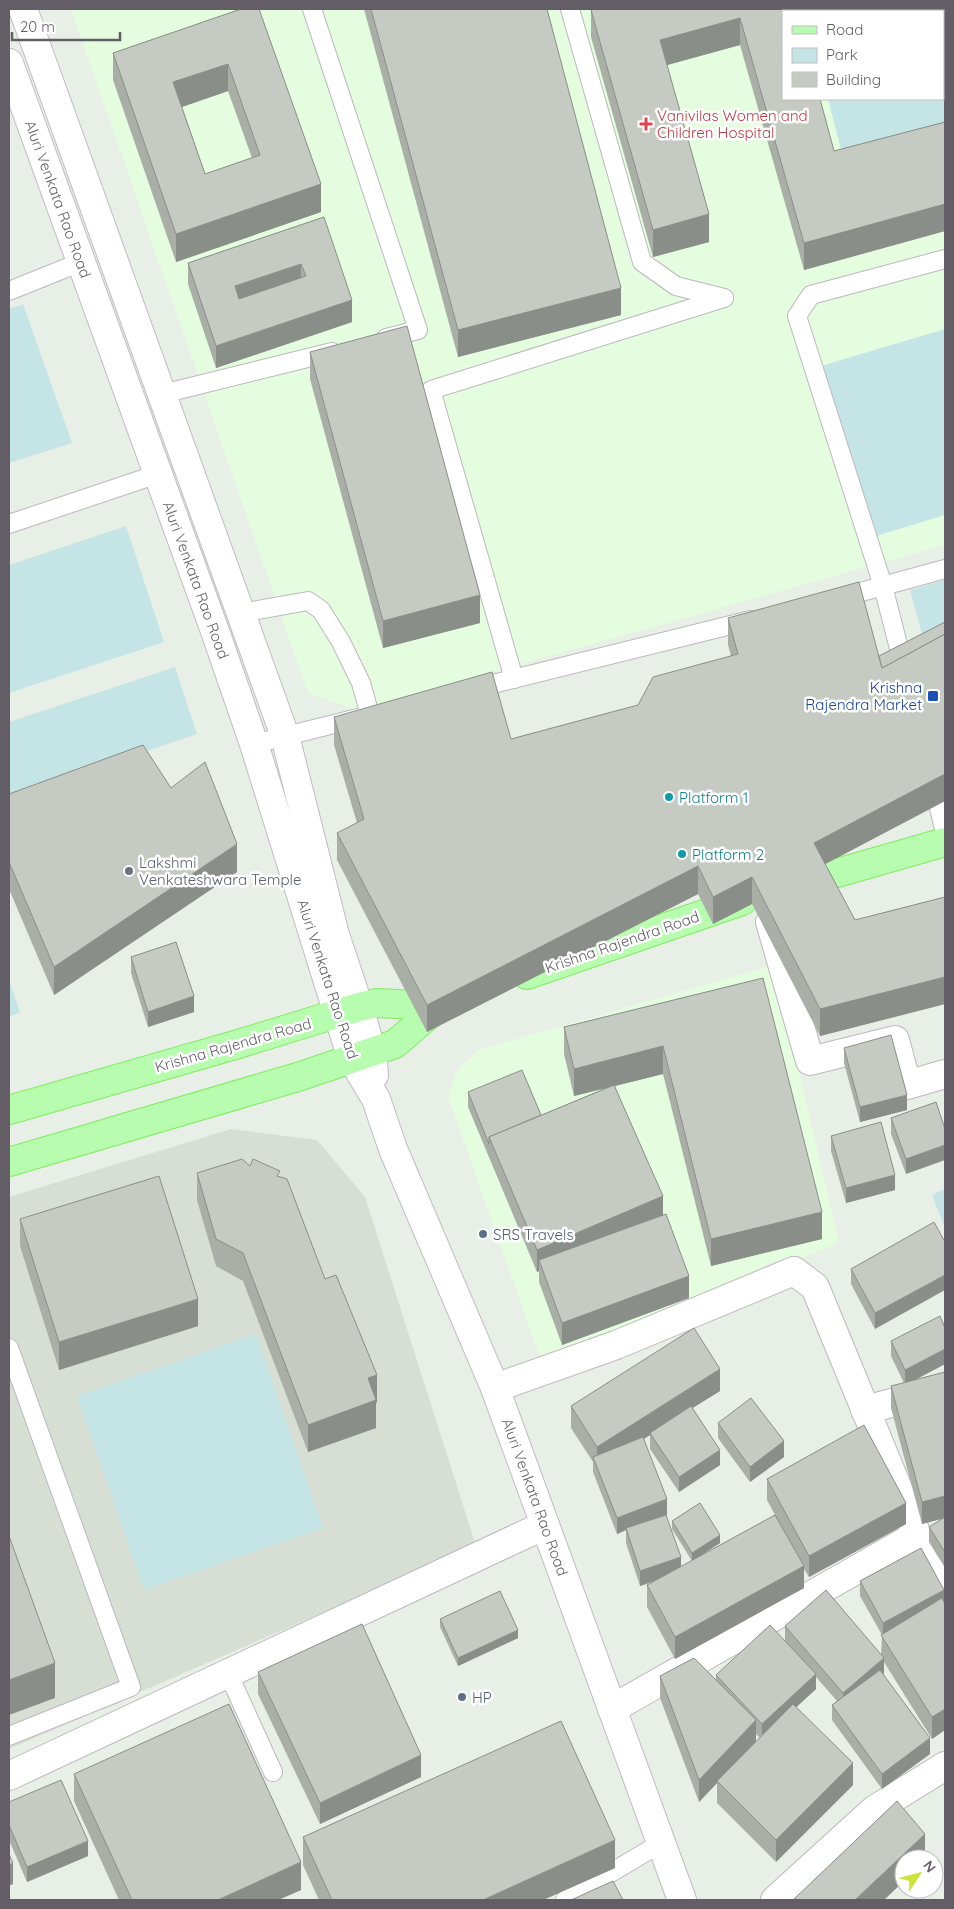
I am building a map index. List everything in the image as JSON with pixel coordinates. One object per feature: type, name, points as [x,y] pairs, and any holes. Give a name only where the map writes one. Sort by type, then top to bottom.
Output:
[{"type":"main road","name":"Aluri Venkata Rao Road","points":[[23,9],[285,736],[334,935],[348,1011],[393,1149],[495,1388],[682,1900]]},
{"type":"main road","name":"Aluri Venkata Rao Road","points":[[9,63],[254,744],[319,953],[348,1011]]},
{"type":"main road","name":"Krishna Rajendra Road","points":[[503,983],[766,893],[945,842]]},
{"type":"main road","points":[[766,893],[810,1061],[894,1040],[907,1085],[945,1074]]},
{"type":"main road","name":"Krishna Rajendra Road","points":[[9,1110],[377,1003],[439,1006],[476,993]]},
{"type":"main road","name":"Aluri Venkata Rao Road","points":[[362,1056],[395,1044],[439,1006]]},
{"type":"main road","points":[[9,1162],[301,1076],[362,1056]]},
{"type":"main road","points":[[495,1388],[616,1344],[794,1271],[814,1287],[917,1535],[945,1588]]},
{"type":"main road","points":[[865,1410],[945,1389]]},
{"type":"main road","points":[[9,1776],[545,1525]]},
{"type":"main road","points":[[612,1708],[917,1535]]},
{"type":"main road","points":[[775,1900],[874,1810],[945,1766]]},
{"type":"lane","points":[[312,9],[418,330],[372,342]]},
{"type":"lane","points":[[514,679],[430,390],[724,298],[676,286],[642,262],[570,9]]},
{"type":"lane","points":[[907,682],[884,586],[797,316],[811,295],[945,259]]},
{"type":"lane","points":[[9,291],[81,262]]},
{"type":"lane","points":[[162,394],[344,349]]},
{"type":"lane","points":[[9,524],[158,474]]},
{"type":"lane","points":[[826,601],[945,569]]},
{"type":"lane","points":[[241,613],[308,601],[321,610],[341,642],[361,683],[370,715]]},
{"type":"lane","points":[[456,694],[770,615]]},
{"type":"lane","points":[[254,744],[389,710]]},
{"type":"lane","points":[[929,767],[945,833]]},
{"type":"lane","points":[[9,1348],[131,1687],[9,1736]]},
{"type":"lane","points":[[228,1673],[272,1772]]},
{"type":"lane","points":[[565,1900],[661,1843]]},
{"type":"shaded area","points":[[71,9],[945,9],[945,545],[357,710],[308,693]]},
{"type":"shaded area","points":[[774,965],[839,1243],[541,1360],[448,1097],[457,1070],[478,1050]]},
{"type":"shaded area","points":[[231,1129],[317,1140],[365,1197],[476,1546],[9,1749],[9,1197]]},
{"type":"green space","points":[[945,9],[945,135],[844,161],[828,100],[944,100],[944,10],[870,10]]},
{"type":"green space","points":[[23,304],[72,443],[9,463],[9,309]]},
{"type":"green space","points":[[945,329],[945,515],[863,540],[811,369]]},
{"type":"green space","points":[[126,526],[164,642],[9,693],[9,565]]},
{"type":"green space","points":[[945,580],[945,716],[910,590]]},
{"type":"green space","points":[[175,667],[197,734],[9,797],[9,722]]},
{"type":"green space","points":[[9,981],[20,1012],[9,1017]]},
{"type":"green space","points":[[945,1189],[945,1228],[932,1195]]},
{"type":"green space","points":[[256,1334],[323,1528],[144,1590],[77,1396]]},
{"type":"building","points":[[241,9],[259,9],[321,184],[176,234],[113,53]],"holes":[[[228,64],[260,155],[205,174],[173,82]]]},
{"type":"building","points":[[371,9],[547,9],[621,288],[458,330]]},
{"type":"building","name":"Vanivilas Women and Children Hospital","points":[[796,9],[782,10],[782,100],[820,100],[834,151],[945,122],[945,204],[804,243],[740,18],[660,40],[709,214],[653,230],[591,10]]},
{"type":"building","points":[[324,217],[352,300],[216,346],[188,263]],"holes":[[[301,264],[306,276],[239,299],[235,286]]]},
{"type":"building","points":[[407,326],[480,595],[383,621],[310,352]]},
{"type":"building","points":[[859,582],[882,668],[945,634],[945,774],[814,843],[855,920],[945,897],[945,977],[820,1009],[752,877],[713,897],[698,866],[427,1005],[337,833],[364,819],[334,717],[492,672],[511,739],[638,705],[653,677],[738,654],[728,618]]},
{"type":"building","points":[[945,622],[945,634],[882,668],[879,656]]},
{"type":"building","points":[[143,745],[171,788],[205,762],[237,844],[54,967],[9,862],[9,794]]},
{"type":"building","points":[[176,942],[194,996],[148,1012],[131,957]]},
{"type":"building","points":[[763,978],[822,1212],[711,1239],[663,1046],[574,1069],[564,1027]]},
{"type":"building","points":[[891,1035],[907,1095],[860,1107],[844,1048]]},
{"type":"building","points":[[522,1070],[541,1115],[489,1137],[489,1144],[468,1092]]},
{"type":"building","points":[[614,1085],[663,1196],[537,1250],[489,1137]]},
{"type":"building","points":[[936,1102],[945,1129],[945,1145],[906,1159],[891,1118]]},
{"type":"building","points":[[881,1122],[895,1175],[846,1188],[831,1136]]},
{"type":"building","points":[[242,1159],[250,1166],[253,1159],[280,1171],[277,1176],[287,1179],[325,1279],[336,1275],[377,1375],[368,1378],[376,1400],[308,1425],[243,1253],[216,1239],[197,1173]]},
{"type":"building","points":[[159,1176],[198,1299],[59,1342],[20,1219]]},
{"type":"building","points":[[666,1214],[689,1276],[562,1323],[539,1260]]},
{"type":"building","points":[[934,1222],[945,1242],[945,1275],[875,1313],[851,1269]]},
{"type":"building","points":[[940,1316],[945,1328],[945,1349],[905,1370],[891,1341]]},
{"type":"building","points":[[694,1328],[720,1369],[597,1447],[571,1406]]},
{"type":"building","points":[[945,1372],[945,1496],[922,1502],[891,1386]]},
{"type":"building","points":[[751,1398],[784,1441],[750,1467],[718,1423]]},
{"type":"building","points":[[691,1406],[720,1450],[679,1477],[650,1433]]},
{"type":"building","points":[[864,1425],[906,1503],[809,1556],[767,1479]]},
{"type":"building","points":[[643,1437],[667,1499],[617,1518],[593,1457]]},
{"type":"building","points":[[700,1503],[720,1535],[692,1553],[672,1521]]},
{"type":"building","points":[[666,1515],[681,1557],[640,1571],[626,1528]]},
{"type":"building","points":[[775,1515],[804,1566],[675,1637],[647,1585]]},
{"type":"building","points":[[945,1517],[945,1552],[929,1527]]},
{"type":"building","points":[[9,1536],[55,1663],[9,1680]]},
{"type":"building","points":[[921,1548],[944,1590],[883,1623],[860,1581]]},
{"type":"building","points":[[826,1590],[884,1658],[843,1693],[785,1626]]},
{"type":"building","points":[[500,1591],[518,1630],[458,1658],[440,1619]]},
{"type":"building","points":[[942,1598],[945,1604],[945,1709],[932,1717],[881,1635]]},
{"type":"building","points":[[362,1624],[421,1755],[320,1803],[258,1672]]},
{"type":"building","points":[[770,1625],[816,1674],[762,1724],[716,1675]]},
{"type":"building","points":[[694,1658],[756,1720],[699,1780],[660,1676]]},
{"type":"building","points":[[880,1670],[930,1738],[882,1774],[832,1705]]},
{"type":"building","points":[[229,1704],[301,1862],[218,1900],[132,1900],[74,1774]]},
{"type":"building","points":[[793,1704],[853,1763],[776,1840],[717,1781]]},
{"type":"building","points":[[561,1721],[615,1840],[483,1900],[332,1900],[303,1837]]},
{"type":"building","points":[[61,1780],[88,1841],[27,1867],[9,1825],[9,1802]]},
{"type":"building","points":[[897,1801],[925,1834],[909,1849],[894,1849],[894,1863],[855,1900],[793,1900]]},
{"type":"building","points":[[9,1854],[13,1863],[9,1865]]},
{"type":"building","points":[[613,1881],[623,1900],[571,1900]]},
{"type":"place","name":"Vanivilas Women and Children Hospital","points":[[646,124]]},
{"type":"place","name":"Krishna Rajendra Market","points":[[933,696]]},
{"type":"place","name":"Platform 1","points":[[669,797]]},
{"type":"place","name":"Platform 2","points":[[682,854]]},
{"type":"place","name":"Lakshmi Venkateshwara Temple","points":[[129,871]]},
{"type":"place","name":"SRS Travels","points":[[483,1234]]},
{"type":"place","name":"HP","points":[[462,1697]]}]
